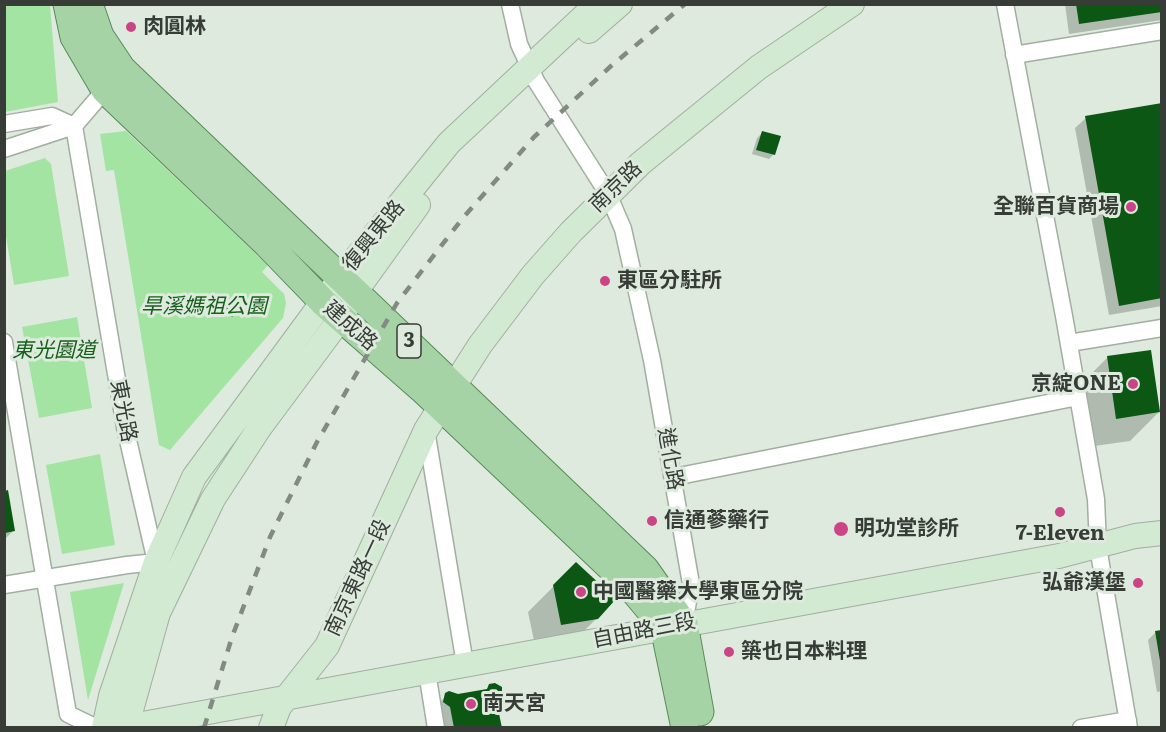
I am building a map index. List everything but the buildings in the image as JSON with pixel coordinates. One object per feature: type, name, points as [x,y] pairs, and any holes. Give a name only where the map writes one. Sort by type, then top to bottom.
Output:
[{"type":"main road","name":"建成路","points":[[67,4],[74,37],[105,90],[438,410],[674,625]]},
{"type":"main road","name":"建成路","points":[[89,4],[100,36],[122,69],[279,221],[348,284],[438,410]]},
{"type":"main road","name":"進化路","points":[[674,625],[685,728]]},
{"type":"main road","name":"進化路","points":[[674,625],[703,728]]},
{"type":"street","name":"進化路","points":[[510,4],[519,44],[532,73],[608,195],[627,245],[674,477],[691,584],[674,625]]},
{"type":"street","name":"復興東路","points":[[119,727],[158,613],[213,499],[348,284],[532,73],[597,4]]},
{"type":"street","name":"復興東路","points":[[532,73],[620,4]]},
{"type":"street","name":"南京路","points":[[438,410],[543,263],[608,195],[649,156],[759,67],[852,4]]},
{"type":"street","points":[[1005,4],[1096,499],[1098,547],[1129,724],[1081,728]]},
{"type":"street","points":[[1014,55],[1161,31]]},
{"type":"street","points":[[4,149],[74,126],[122,69]]},
{"type":"street","points":[[4,124],[52,116],[74,126]]},
{"type":"street","name":"東光路","points":[[74,126],[125,427],[156,562]]},
{"type":"street","name":"復興東路","points":[[156,562],[194,477],[229,427],[333,310]]},
{"type":"street","points":[[1069,343],[1161,328]]},
{"type":"street","points":[[4,342],[68,714],[97,728]]},
{"type":"street","points":[[674,477],[1078,397]]},
{"type":"street","points":[[438,410],[465,664]]},
{"type":"street","name":"南京東路一段","points":[[271,728],[279,707],[290,696],[327,646],[438,410]]},
{"type":"street","name":"自由路三段","points":[[119,727],[427,672],[1098,547],[1135,536],[1161,533]]},
{"type":"street","points":[[4,585],[156,562],[111,696],[119,727]]},
{"type":"street","points":[[427,672],[436,728]]},
{"type":"green space","points":[[5,4],[50,5],[58,102],[5,112]]},
{"type":"green space","name":"旱溪媽祖公園","points":[[126,131],[268,265],[262,272],[284,294],[286,303],[283,318],[170,450],[159,445],[114,170],[106,171],[100,134]]},
{"type":"green space","name":"東光園道","points":[[45,158],[51,164],[69,276],[14,285],[5,230],[5,171]]},
{"type":"green space","name":"東光園道","points":[[77,317],[92,408],[39,418],[22,327]]},
{"type":"green space","points":[[100,454],[115,545],[62,554],[46,465]]},
{"type":"green space","points":[[124,583],[88,700],[70,592]]},
{"type":"railway","points":[[204,728],[232,637],[270,537],[317,442],[397,303],[462,219],[534,137],[611,66],[685,4]]},
{"type":"place","name":"肉圓林","points":[[131,27]]},
{"type":"place","name":"全聯百貨商場","points":[[1131,207]]},
{"type":"place","name":"東區分駐所","points":[[605,281]]},
{"type":"place","name":"京綻ONE","points":[[1133,384]]},
{"type":"place","name":"7-Eleven","points":[[1060,512]]},
{"type":"place","name":"信通蔘藥行","points":[[652,521]]},
{"type":"place","name":"明功堂診所","points":[[841,529]]},
{"type":"place","name":"弘爺漢堡","points":[[1138,583]]},
{"type":"place","name":"中國醫藥大學東區分院","points":[[581,592]]},
{"type":"place","name":"築也日本料理","points":[[729,652]]},
{"type":"place","name":"南天宮","points":[[471,704]]}]
